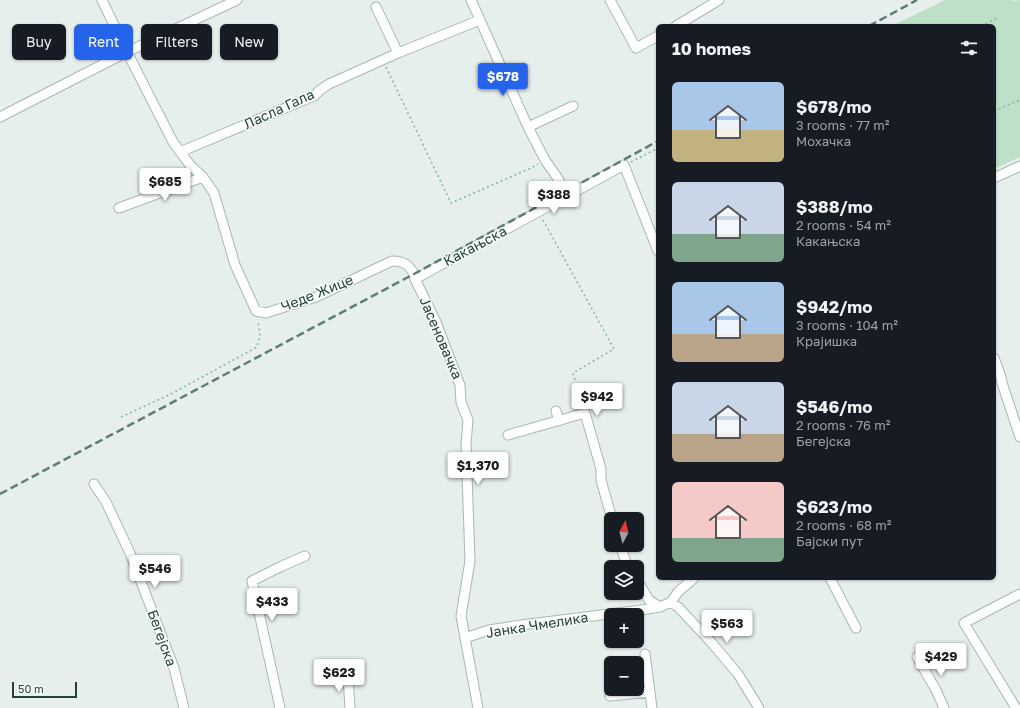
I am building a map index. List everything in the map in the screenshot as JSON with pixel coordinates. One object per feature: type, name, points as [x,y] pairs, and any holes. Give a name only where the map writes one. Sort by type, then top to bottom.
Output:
[{"type":"street","points":[[102,0],[114,24]]},
{"type":"street","points":[[133,49],[237,0]]},
{"type":"street","points":[[471,0],[528,127],[545,160],[559,180]]},
{"type":"street","points":[[610,0],[636,48],[656,37]]},
{"type":"street","points":[[679,24],[715,1]]},
{"type":"street","points":[[376,7],[398,53]]},
{"type":"street","name":"Ласла Гала","points":[[180,152],[314,96],[329,84],[398,53],[480,20]]},
{"type":"street","points":[[0,117],[111,60]]},
{"type":"street","points":[[131,60],[180,152],[190,166],[203,177],[214,193],[236,265],[256,311]]},
{"type":"street","points":[[528,127],[573,106]]},
{"type":"street","points":[[624,165],[656,246]]},
{"type":"street","name":"Какањска","points":[[415,279],[624,165]]},
{"type":"street","points":[[996,177],[1020,166]]},
{"type":"street","points":[[119,208],[203,177]]},
{"type":"street","name":"Чеде Жице","points":[[256,311],[266,312],[316,297],[392,261],[401,261],[406,264],[411,268],[415,279]]},
{"type":"street","name":"Јасеновачка","points":[[415,279],[436,322],[460,385],[461,402],[468,420],[466,444],[470,561],[461,616],[478,708]]},
{"type":"street","points":[[996,368],[998,379],[1002,383],[1020,437]]},
{"type":"street","points":[[556,411],[559,421]]},
{"type":"street","points":[[508,435],[585,413],[601,469],[601,480],[610,512]]},
{"type":"street","name":"Бегејска","points":[[94,484],[106,502],[130,553],[174,668],[184,708]]},
{"type":"street","points":[[280,708],[252,581],[305,556]]},
{"type":"street","name":"Јанка Чмелика","points":[[465,638],[490,630],[521,625],[660,607],[671,602],[678,592],[692,580]]},
{"type":"street","points":[[831,580],[856,628]]},
{"type":"street","points":[[644,591],[650,600],[660,607]]},
{"type":"street","points":[[1016,708],[964,623],[1020,594]]},
{"type":"street","points":[[671,602],[679,608],[711,642],[738,674],[759,708]]},
{"type":"street","points":[[645,654],[652,708]]},
{"type":"street","points":[[917,657],[936,690],[944,708]]},
{"type":"street","points":[[348,677],[350,708]]},
{"type":"street","points":[[644,693],[650,692]]},
{"type":"path","points":[[985,24],[997,18]]},
{"type":"path","points":[[383,60],[451,203],[531,168],[545,160]]},
{"type":"path","points":[[996,110],[1020,100]]},
{"type":"path","points":[[624,165],[656,149]]},
{"type":"path","points":[[538,212],[614,349],[573,373],[585,413]]},
{"type":"path","points":[[121,417],[171,394],[256,347],[260,335],[256,311]]},
{"type":"green space","points":[[945,0],[1020,0],[1020,157],[996,168],[996,24],[896,24]]},
{"type":"railway","points":[[873,24],[917,0]]},
{"type":"railway","points":[[0,494],[414,274],[656,142]]}]
